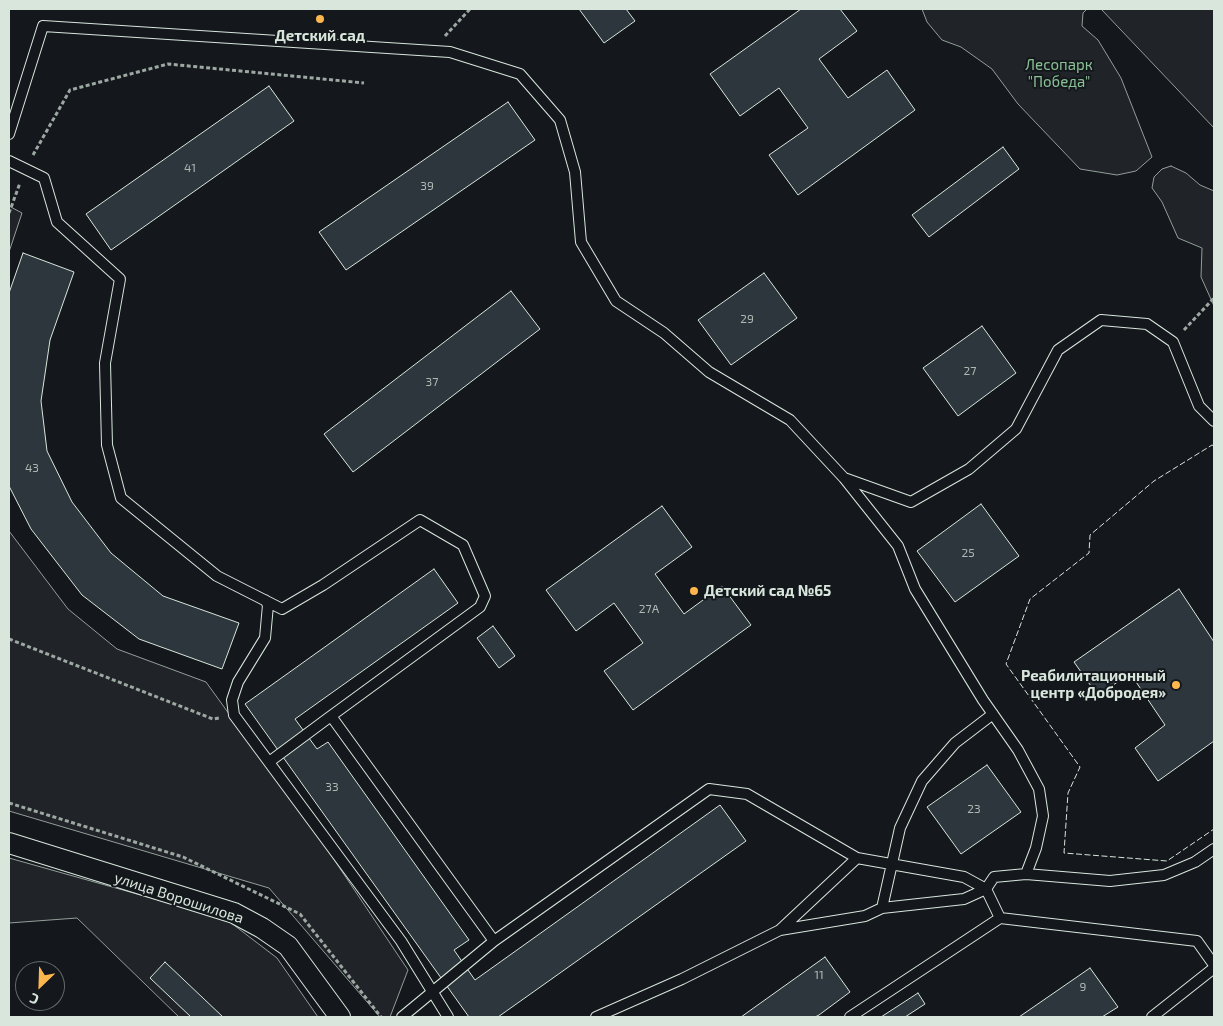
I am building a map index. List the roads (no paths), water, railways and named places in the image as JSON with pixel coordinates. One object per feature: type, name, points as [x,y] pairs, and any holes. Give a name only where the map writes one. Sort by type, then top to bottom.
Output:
[{"type":"street","name":"улица Ворошилова","points":[[9,844],[234,914],[262,928],[288,946],[340,1017]]},
{"type":"lane","points":[[9,134],[43,26],[450,52],[520,74],[560,120],[575,172],[581,242],[616,301],[664,333],[709,372],[790,420],[844,478],[898,546],[915,589],[993,714],[1018,750],[1039,789],[1043,816],[1036,848],[1026,874]]},
{"type":"lane","points":[[9,161],[44,178],[57,222],[120,279],[105,363],[107,445],[121,498],[217,576],[282,609],[323,585],[420,520],[463,545],[485,596],[480,607],[269,762]]},
{"type":"lane","points":[[844,478],[911,502],[969,469],[1016,429],[1058,350],[1101,320],[1147,324],[1173,342],[1199,406],[1214,421]]},
{"type":"lane","points":[[265,600],[268,605],[265,638],[238,682],[232,700],[234,715],[401,941],[448,1017]]},
{"type":"lane","points":[[882,908],[890,864],[900,828],[922,782],[955,742],[993,714]]},
{"type":"lane","points":[[331,716],[494,941]]},
{"type":"lane","points":[[402,1017],[432,991],[465,967],[494,941],[709,789],[747,794],[857,858],[964,877],[986,888],[1000,918]]},
{"type":"lane","points":[[780,930],[865,916],[882,908],[964,899],[986,888],[994,877],[1026,874],[1110,881],[1164,875],[1195,862],[1214,849]]},
{"type":"lane","points":[[596,1017],[682,979],[780,930],[857,858]]},
{"type":"lane","points":[[850,1017],[1000,918],[1197,941],[1214,966],[1152,1017]]},
{"type":"place","name":"Детский сад","points":[[320,19]]},
{"type":"place","name":"Детский сад №65","points":[[694,591]]},
{"type":"place","name":"Реабилитационный центр «Добродея»","points":[[1176,685]]},
{"type":"park label","name":"Лесопарк \"Победа\"","points":[[1059,74]]}]
